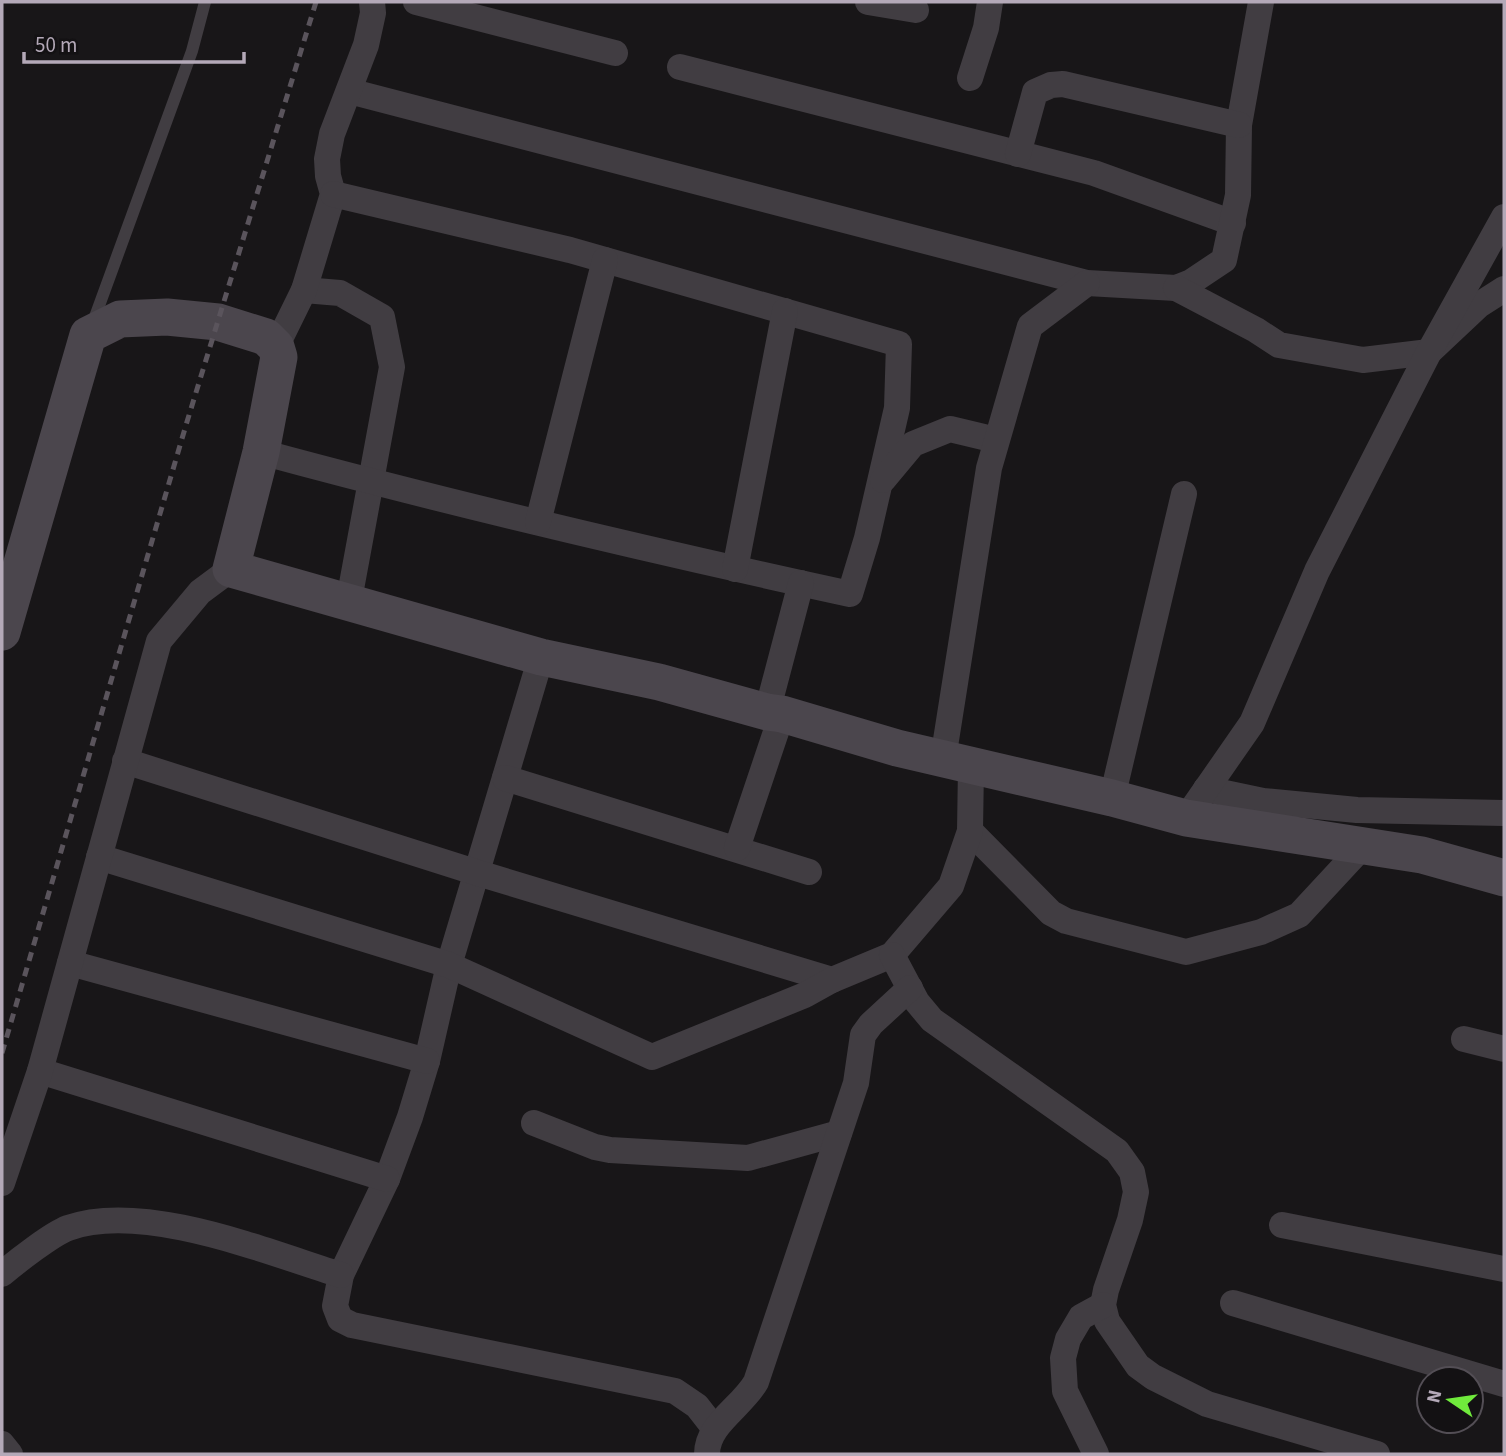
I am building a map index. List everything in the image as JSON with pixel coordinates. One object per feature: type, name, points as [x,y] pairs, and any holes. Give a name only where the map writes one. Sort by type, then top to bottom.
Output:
[{"type":"street","points":[[276,347],[304,290],[333,194],[327,159],[332,134],[366,45],[373,13],[372,2]]},
{"type":"street","points":[[416,2],[615,53]]},
{"type":"street","points":[[868,2],[916,10]]},
{"type":"street","points":[[970,78],[986,28],[990,2]]},
{"type":"street","points":[[1176,288],[1191,282],[1224,260],[1238,195],[1239,125],[1261,2]]},
{"type":"street","points":[[680,67],[1094,173],[1233,223]]},
{"type":"street","points":[[1018,154],[1034,92],[1051,85],[1063,84],[1239,125]]},
{"type":"street","points":[[349,92],[1087,283],[1176,288],[1279,345],[1363,360],[1429,352],[1479,305],[1504,289]]},
{"type":"street","points":[[261,452],[624,544],[850,594],[867,538],[897,408],[899,344],[605,260],[333,194]]},
{"type":"street","points":[[1196,804],[1252,723],[1309,588],[1429,352],[1504,217]]},
{"type":"street","points":[[538,522],[605,260]]},
{"type":"street","points":[[99,857],[449,965],[652,1058],[805,995],[832,980],[892,955],[951,886],[970,831],[957,762],[989,468],[996,440],[1030,326],[1087,283]]},
{"type":"street","points":[[304,290],[341,293],[382,317],[392,368],[349,600]]},
{"type":"street","points":[[735,569],[785,311]]},
{"type":"street","points":[[2,632],[89,335],[120,319],[166,317],[218,322],[266,337],[276,347],[279,357],[261,452],[231,569],[200,592],[159,641],[40,1071],[2,1183]]},
{"type":"street","points":[[880,484],[913,444],[950,429],[996,440]]},
{"type":"street","points":[[1112,798],[1184,494]]},
{"type":"street","points":[[231,569],[349,600],[541,657],[659,682],[897,748],[1112,798],[1196,804],[1263,801],[1357,810],[1504,813]]},
{"type":"street","points":[[737,848],[774,713],[801,583]]},
{"type":"street","points":[[541,657],[449,965],[427,1061],[387,1179],[341,1275],[335,1306],[340,1320],[352,1325],[675,1391],[697,1406],[715,1429]]},
{"type":"street","points":[[125,761],[478,873],[832,980]]},
{"type":"street","points":[[505,778],[809,872]]},
{"type":"street","points":[[1196,804],[1364,845],[1422,855],[1504,878]]},
{"type":"street","points":[[970,831],[1051,913],[1066,922],[1186,952],[1261,932],[1298,915],[1364,845]]},
{"type":"street","points":[[892,955],[917,1002],[932,1020],[1117,1150],[1132,1172],[1136,1192],[1130,1220],[1103,1305],[1107,1321],[1138,1366],[1153,1377],[1207,1404],[1362,1452]]},
{"type":"street","points":[[70,963],[427,1061]]},
{"type":"street","points":[[707,1454],[707,1444],[715,1429],[749,1395],[756,1382],[856,1083],[863,1035],[871,1024],[910,988]]},
{"type":"street","points":[[1464,1039],[1504,1049]]},
{"type":"street","points":[[40,1071],[387,1179]]},
{"type":"street","points":[[534,1123],[610,1150],[731,1159],[764,1155],[839,1133]]},
{"type":"street","points":[[2,1274],[68,1228],[113,1220],[146,1221],[189,1229],[341,1275]]},
{"type":"street","points":[[1282,1226],[1504,1269]]},
{"type":"street","points":[[1233,1303],[1504,1384]]},
{"type":"street","points":[[1096,1454],[1065,1391],[1063,1358],[1068,1339],[1081,1317],[1103,1305]]},
{"type":"street","points":[[2,1444],[9,1454]]},
{"type":"lane","points":[[89,335],[192,51],[205,2]]},
{"type":"railway","points":[[2,1053],[186,425],[316,2]]}]
